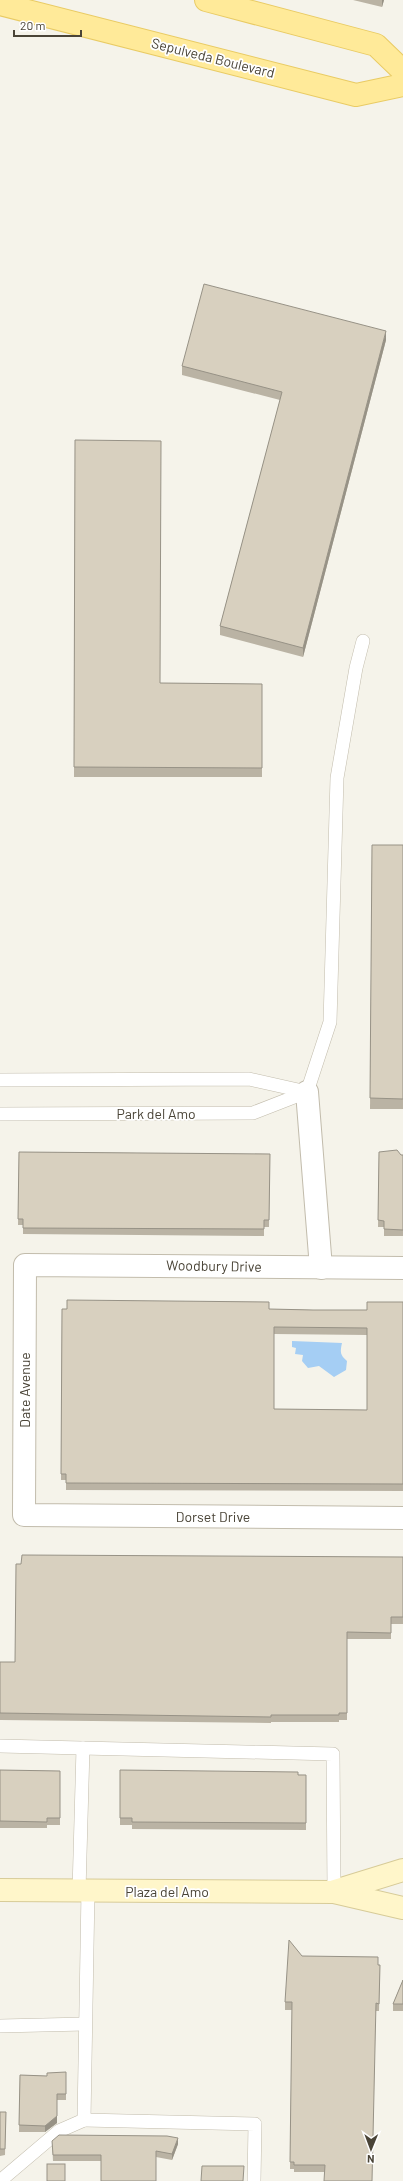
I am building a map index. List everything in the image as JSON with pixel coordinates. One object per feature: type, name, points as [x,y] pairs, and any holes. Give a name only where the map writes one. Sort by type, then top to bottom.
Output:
[{"type":"main road","points":[[206,0],[376,45],[403,71]]},
{"type":"main road","name":"Sepulveda Boulevard","points":[[0,4],[356,95],[403,85]]},
{"type":"main road","name":"Plaza del Amo","points":[[334,1892],[403,1870]]},
{"type":"main road","name":"Plaza del Amo","points":[[0,1890],[334,1892],[403,1908]]},
{"type":"street","points":[[307,1092],[320,1268]]},
{"type":"street","name":"Woodbury Drive","points":[[25,1265],[403,1268]]},
{"type":"street","name":"Date Avenue","points":[[24,1515],[25,1265]]},
{"type":"street","name":"Dorset Drive","points":[[24,1515],[403,1518]]},
{"type":"lane","points":[[0,1080],[249,1079],[307,1092],[330,1022],[337,778],[356,668],[363,641]]},
{"type":"lane","name":"Park del Amo","points":[[0,1114],[252,1113],[307,1092]]},
{"type":"lane","points":[[0,1746],[334,1754],[334,1892]]},
{"type":"lane","points":[[83,1748],[85,2024],[84,2120]]},
{"type":"lane","points":[[0,2026],[85,2024]]},
{"type":"lane","points":[[0,2181],[59,2131],[84,2120],[255,2124],[254,2181]]},
{"type":"water","points":[[292,1341],[342,1343],[341,1353],[347,1361],[346,1370],[334,1377],[319,1366],[308,1368],[302,1361],[303,1355],[295,1354],[296,1348],[292,1347]]},
{"type":"building","points":[[204,284],[386,331],[303,648],[220,626],[282,392],[182,366]]},
{"type":"building","points":[[75,440],[161,441],[160,683],[262,684],[262,768],[74,767]]},
{"type":"building","points":[[372,845],[403,845],[403,1099],[370,1098]]},
{"type":"building","points":[[397,1150],[401,1155],[403,1155],[403,1230],[384,1229],[384,1221],[378,1220],[379,1152]]},
{"type":"building","points":[[19,1152],[270,1154],[269,1220],[264,1220],[264,1229],[23,1228],[23,1219],[18,1219]]},
{"type":"building","points":[[67,1300],[269,1302],[269,1309],[313,1310],[367,1310],[367,1302],[403,1302],[403,1484],[66,1483],[66,1474],[61,1474],[62,1309],[67,1309]],"holes":[[[274,1327],[367,1328],[367,1410],[274,1409]]]},
{"type":"building","points":[[22,1555],[403,1557],[403,1617],[391,1617],[391,1633],[347,1632],[347,1713],[339,1713],[339,1715],[271,1715],[271,1717],[0,1713],[0,1662],[15,1662],[16,1564],[21,1564]]},
{"type":"building","points":[[0,1770],[60,1771],[60,1818],[47,1818],[47,1822],[0,1821]]},
{"type":"building","points":[[120,1770],[298,1772],[298,1775],[306,1775],[306,1823],[132,1822],[132,1818],[120,1818]]},
{"type":"building","points":[[289,1940],[302,1956],[378,1957],[378,1965],[380,1965],[379,2004],[376,2003],[372,2181],[324,2181],[325,2165],[294,2165],[294,2162],[290,2162],[292,2002],[285,2002]]},
{"type":"building","points":[[403,1980],[403,2004],[393,2004]]},
{"type":"building","points":[[66,2072],[66,2094],[57,2094],[57,2116],[45,2126],[19,2125],[20,2075],[47,2076],[47,2073]]},
{"type":"building","points":[[0,2112],[6,2112],[5,2149],[0,2149]]},
{"type":"building","points":[[59,2135],[167,2136],[178,2138],[172,2154],[156,2151],[156,2181],[101,2181],[101,2155],[53,2155],[52,2141]]},
{"type":"building","points":[[47,2164],[65,2164],[65,2181],[47,2181]]},
{"type":"building","points":[[202,2166],[244,2166],[243,2181],[201,2181]]}]
